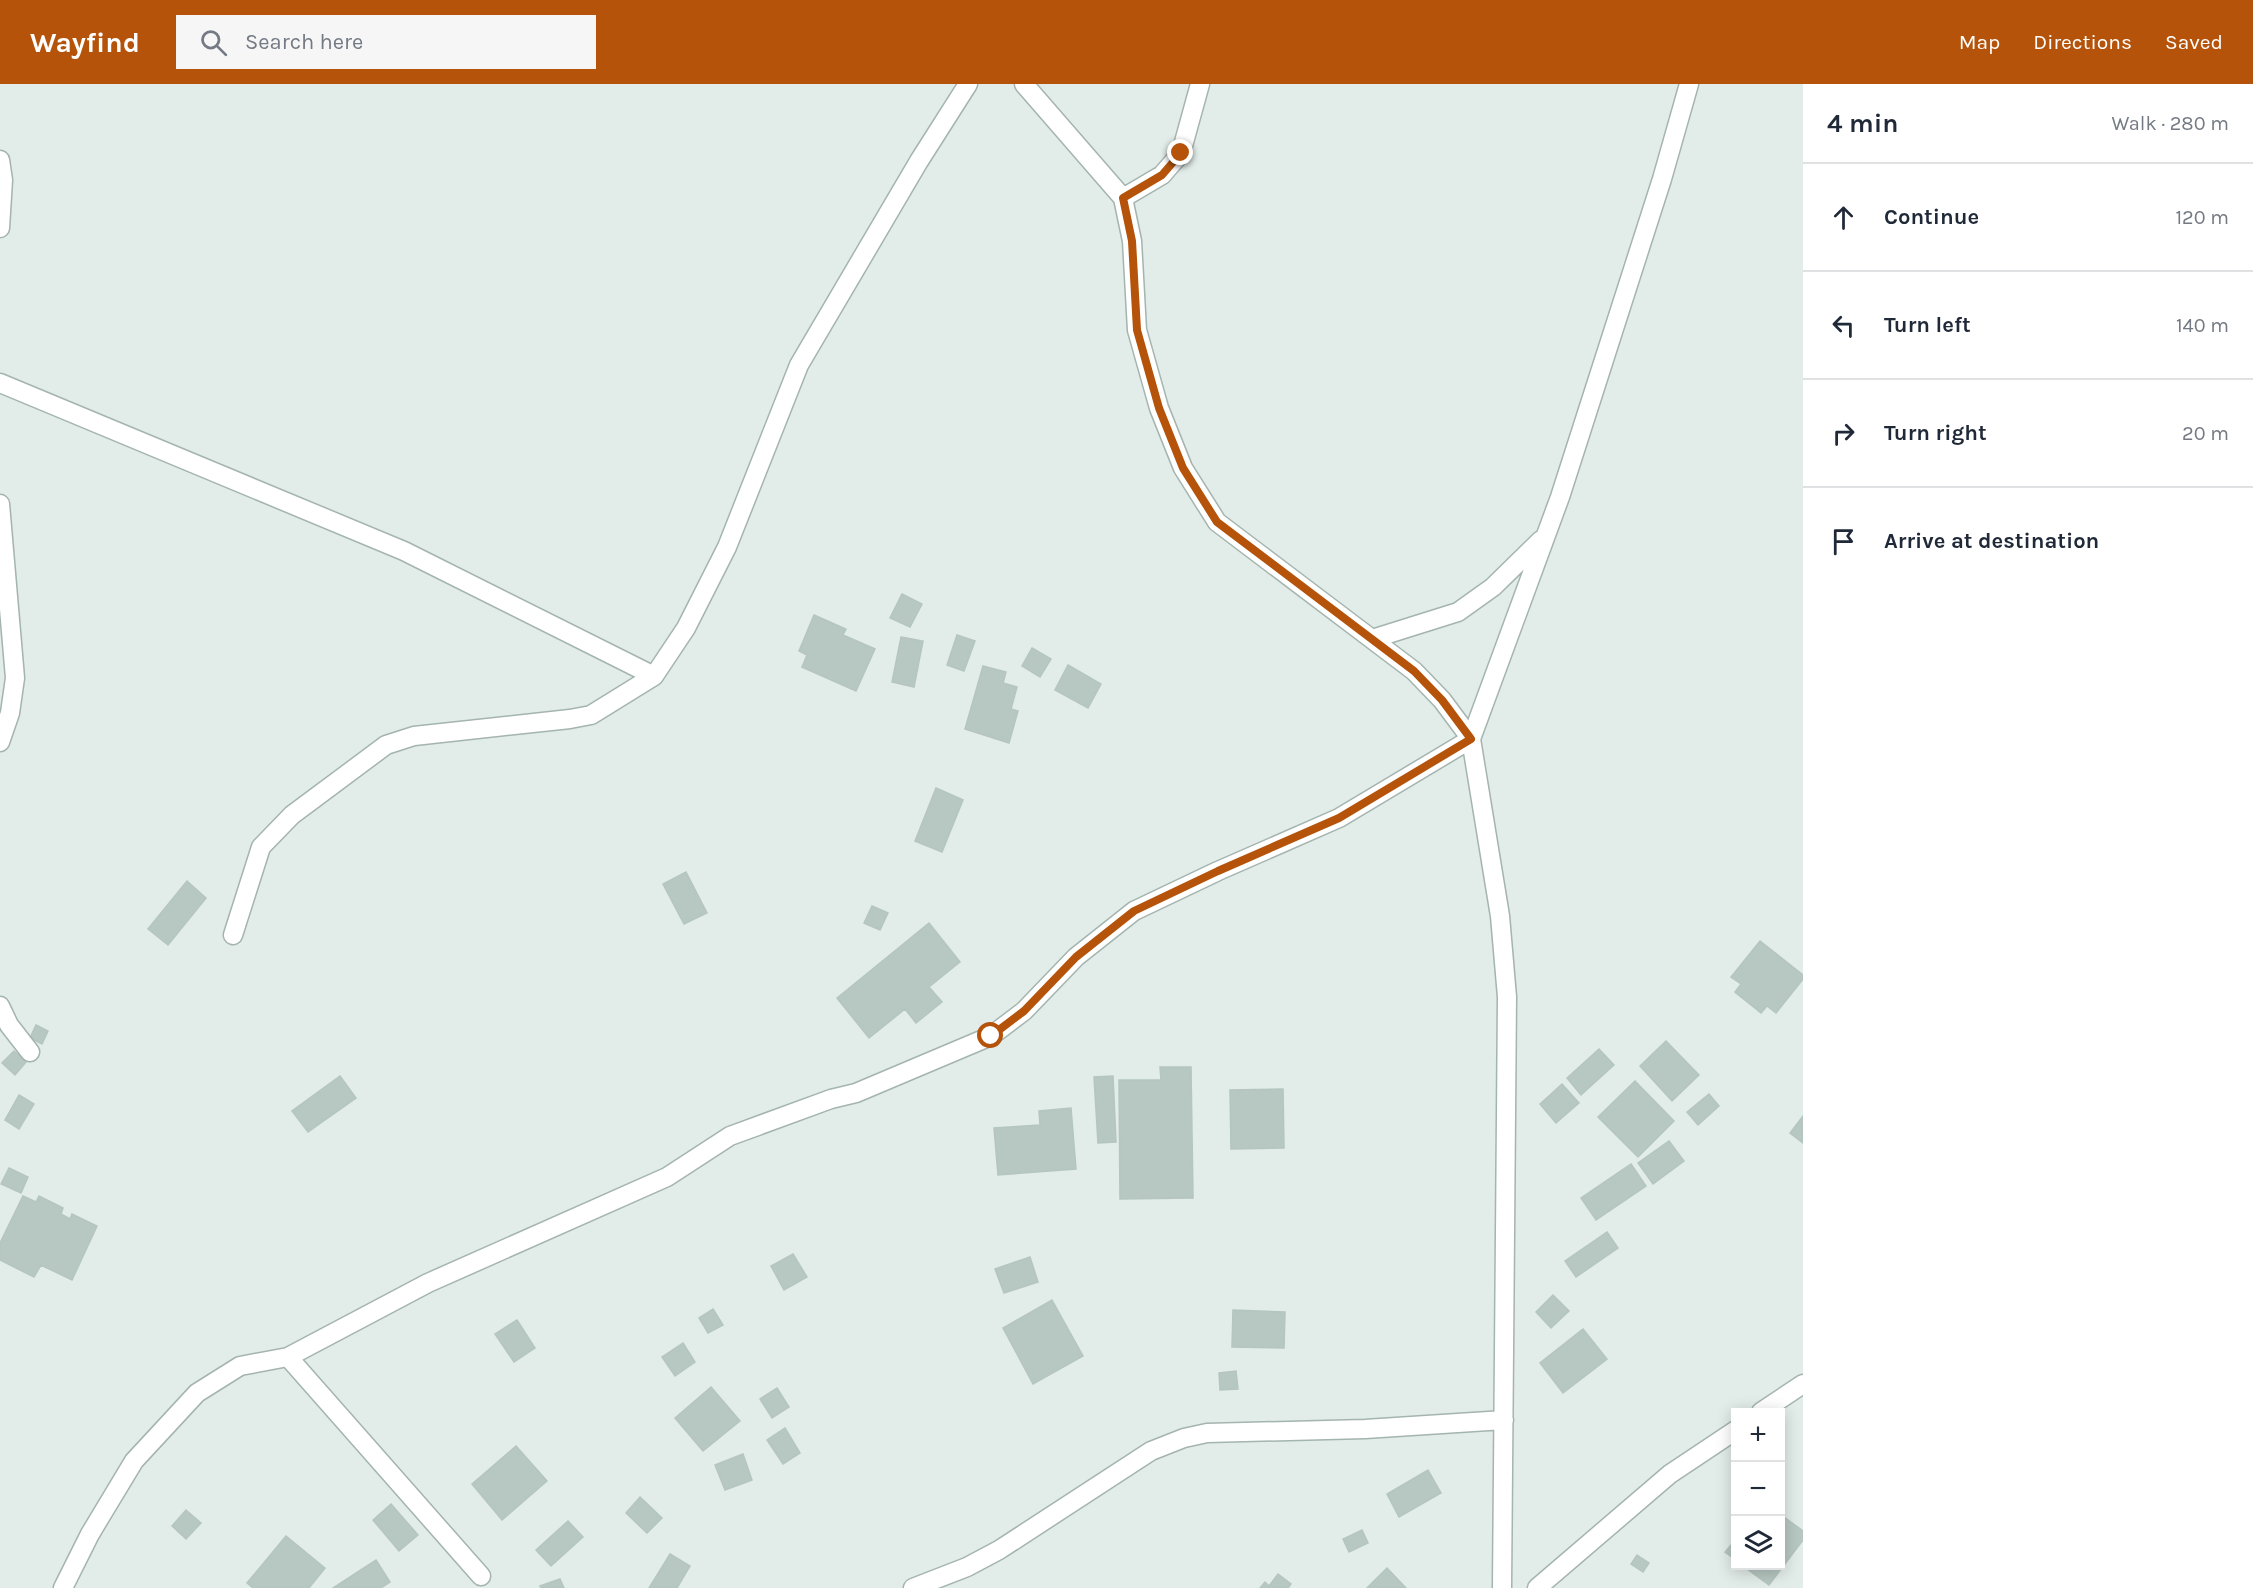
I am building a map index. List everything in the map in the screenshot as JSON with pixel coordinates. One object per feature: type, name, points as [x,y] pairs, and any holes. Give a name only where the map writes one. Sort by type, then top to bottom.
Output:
[{"type":"street","points":[[233,934],[261,847],[292,815],[386,745],[414,736],[591,715],[654,676],[686,628],[727,547],[799,365],[919,161],[968,84]]},
{"type":"street","points":[[1024,84],[1123,198],[1132,241],[1137,330],[1159,408],[1183,468],[1217,522],[1414,671],[1442,700],[1471,739],[1500,916],[1507,997],[1502,1588]]},
{"type":"street","points":[[1123,198],[1162,175],[1181,153],[1200,84]]},
{"type":"street","points":[[63,1588],[90,1534],[134,1461],[196,1392],[240,1366],[288,1357],[428,1283],[667,1177],[730,1136],[831,1098],[856,1092],[991,1036],[1024,1011],[1076,957],[1134,911],[1339,818],[1471,739],[1560,497],[1662,179],[1689,84]]},
{"type":"street","points":[[0,160],[3,180],[0,228]]},
{"type":"street","points":[[0,383],[404,551],[654,676]]},
{"type":"street","points":[[0,504],[15,678],[10,712],[0,742]]},
{"type":"street","points":[[1372,639],[1458,612],[1493,587],[1545,537]]},
{"type":"street","points":[[0,1006],[9,1024],[30,1052]]},
{"type":"street","points":[[288,1357],[481,1576]]},
{"type":"street","points":[[1768,1408],[1803,1384]]},
{"type":"street","points":[[913,1588],[967,1567],[999,1550],[1151,1451],[1184,1438],[1207,1433],[1365,1429],[1504,1420]]},
{"type":"street","points":[[1537,1588],[1670,1474],[1731,1433]]},
{"type":"building","points":[[902,594],[922,604],[910,627],[890,618]]},
{"type":"building","points":[[814,615],[846,629],[843,635],[875,649],[856,691],[802,667],[807,655],[799,651]]},
{"type":"building","points":[[957,635],[975,641],[964,671],[947,665]]},
{"type":"building","points":[[901,637],[923,641],[914,687],[892,682]]},
{"type":"building","points":[[1032,648],[1051,659],[1040,677],[1022,666]]},
{"type":"building","points":[[1068,665],[1101,684],[1088,708],[1055,690]]},
{"type":"building","points":[[983,666],[1006,672],[1003,683],[1017,687],[1011,709],[1018,711],[1009,743],[965,729]]},
{"type":"building","points":[[936,788],[963,800],[942,852],[915,841]]},
{"type":"building","points":[[686,872],[707,913],[684,924],[663,884]]},
{"type":"building","points":[[187,881],[206,898],[168,945],[148,929]]},
{"type":"building","points":[[872,906],[888,913],[880,930],[864,923]]},
{"type":"building","points":[[929,923],[960,962],[929,987],[942,1002],[916,1023],[905,1009],[869,1038],[837,998]]},
{"type":"building","points":[[1760,941],[1803,975],[1803,979],[1776,1013],[1767,1006],[1761,1013],[1735,992],[1741,984],[1731,977]]},
{"type":"building","points":[[36,1025],[48,1031],[42,1044],[30,1038]]},
{"type":"building","points":[[1666,1041],[1699,1075],[1672,1101],[1640,1066]]},
{"type":"building","points":[[1599,1049],[1614,1065],[1581,1095],[1567,1078]]},
{"type":"building","points":[[14,1051],[26,1062],[15,1075],[2,1063]]},
{"type":"building","points":[[1160,1067],[1191,1067],[1193,1198],[1120,1199],[1119,1080],[1161,1080]]},
{"type":"building","points":[[340,1076],[356,1098],[308,1132],[292,1111]]},
{"type":"building","points":[[1113,1076],[1116,1142],[1098,1143],[1094,1077]]},
{"type":"building","points":[[1635,1081],[1674,1121],[1638,1157],[1598,1117]]},
{"type":"building","points":[[1562,1084],[1579,1103],[1556,1123],[1540,1104]]},
{"type":"building","points":[[1283,1089],[1284,1148],[1231,1149],[1230,1090]]},
{"type":"building","points":[[1709,1094],[1719,1106],[1698,1125],[1687,1112]]},
{"type":"building","points":[[19,1095],[34,1104],[19,1129],[5,1120]]},
{"type":"building","points":[[1071,1108],[1076,1169],[998,1175],[994,1128],[1040,1125],[1039,1111]]},
{"type":"building","points":[[1803,1116],[1803,1143],[1790,1133]]},
{"type":"building","points":[[1669,1141],[1684,1161],[1653,1184],[1638,1163]]},
{"type":"building","points":[[1631,1164],[1646,1186],[1596,1220],[1581,1198]]},
{"type":"building","points":[[9,1168],[28,1177],[21,1193],[1,1184]]},
{"type":"building","points":[[23,1196],[36,1202],[39,1196],[63,1208],[61,1214],[70,1219],[72,1214],[97,1226],[72,1280],[41,1265],[34,1277],[0,1260],[0,1243]]},
{"type":"building","points":[[1607,1232],[1618,1248],[1576,1277],[1565,1261]]},
{"type":"building","points":[[793,1254],[807,1277],[784,1290],[771,1266]]},
{"type":"building","points":[[1030,1257],[1038,1282],[1004,1293],[995,1269]]},
{"type":"building","points":[[1553,1295],[1569,1311],[1551,1328],[1536,1312]]},
{"type":"building","points":[[1052,1300],[1083,1356],[1033,1384],[1003,1328]]},
{"type":"building","points":[[713,1309],[723,1325],[708,1333],[699,1318]]},
{"type":"building","points":[[1233,1310],[1285,1312],[1284,1348],[1232,1347]]},
{"type":"building","points":[[517,1320],[535,1348],[514,1362],[495,1334]]},
{"type":"building","points":[[1583,1329],[1607,1359],[1563,1393],[1540,1363]]},
{"type":"building","points":[[683,1343],[695,1362],[675,1376],[662,1357]]},
{"type":"building","points":[[1236,1371],[1238,1389],[1220,1390],[1219,1373]]},
{"type":"building","points":[[711,1387],[740,1421],[703,1451],[675,1418]]},
{"type":"building","points":[[777,1388],[789,1407],[772,1418],[760,1399]]},
{"type":"building","points":[[785,1428],[800,1453],[783,1464],[767,1440]]},
{"type":"building","points":[[516,1446],[547,1481],[502,1520],[472,1484]]},
{"type":"building","points":[[743,1454],[752,1480],[725,1490],[715,1465]]},
{"type":"building","points":[[1428,1470],[1441,1493],[1399,1517],[1387,1494]]},
{"type":"building","points":[[640,1497],[662,1518],[647,1533],[626,1513]]},
{"type":"building","points":[[391,1504],[418,1535],[399,1551],[373,1520]]},
{"type":"building","points":[[186,1510],[201,1523],[186,1539],[172,1526]]},
{"type":"building","points":[[1785,1518],[1803,1531],[1803,1540],[1785,1564]]},
{"type":"building","points":[[568,1521],[583,1537],[551,1566],[536,1550]]},
{"type":"building","points":[[1362,1530],[1368,1543],[1349,1552],[1343,1539]]},
{"type":"building","points":[[286,1536],[325,1568],[309,1588],[253,1588],[247,1583]]},
{"type":"building","points":[[1731,1545],[1731,1556],[1725,1552]]},
{"type":"building","points":[[670,1554],[690,1566],[677,1588],[649,1588]]},
{"type":"building","points":[[1637,1555],[1649,1563],[1643,1572],[1631,1564]]},
{"type":"building","points":[[376,1560],[390,1582],[381,1588],[333,1588]]},
{"type":"building","points":[[1387,1568],[1406,1588],[1367,1588]]},
{"type":"building","points":[[1748,1570],[1780,1570],[1769,1585]]},
{"type":"building","points":[[1278,1574],[1291,1584],[1288,1588],[1260,1588],[1265,1582],[1269,1586]]},
{"type":"building","points":[[560,1579],[564,1588],[541,1588],[540,1586]]},
{"type":"route","points":[[991,1036],[1024,1011],[1076,957],[1134,911],[1339,818],[1471,739],[1442,700],[1414,671],[1217,522],[1183,468],[1159,408],[1137,330],[1132,241],[1123,198],[1162,175],[1181,153]]}]
